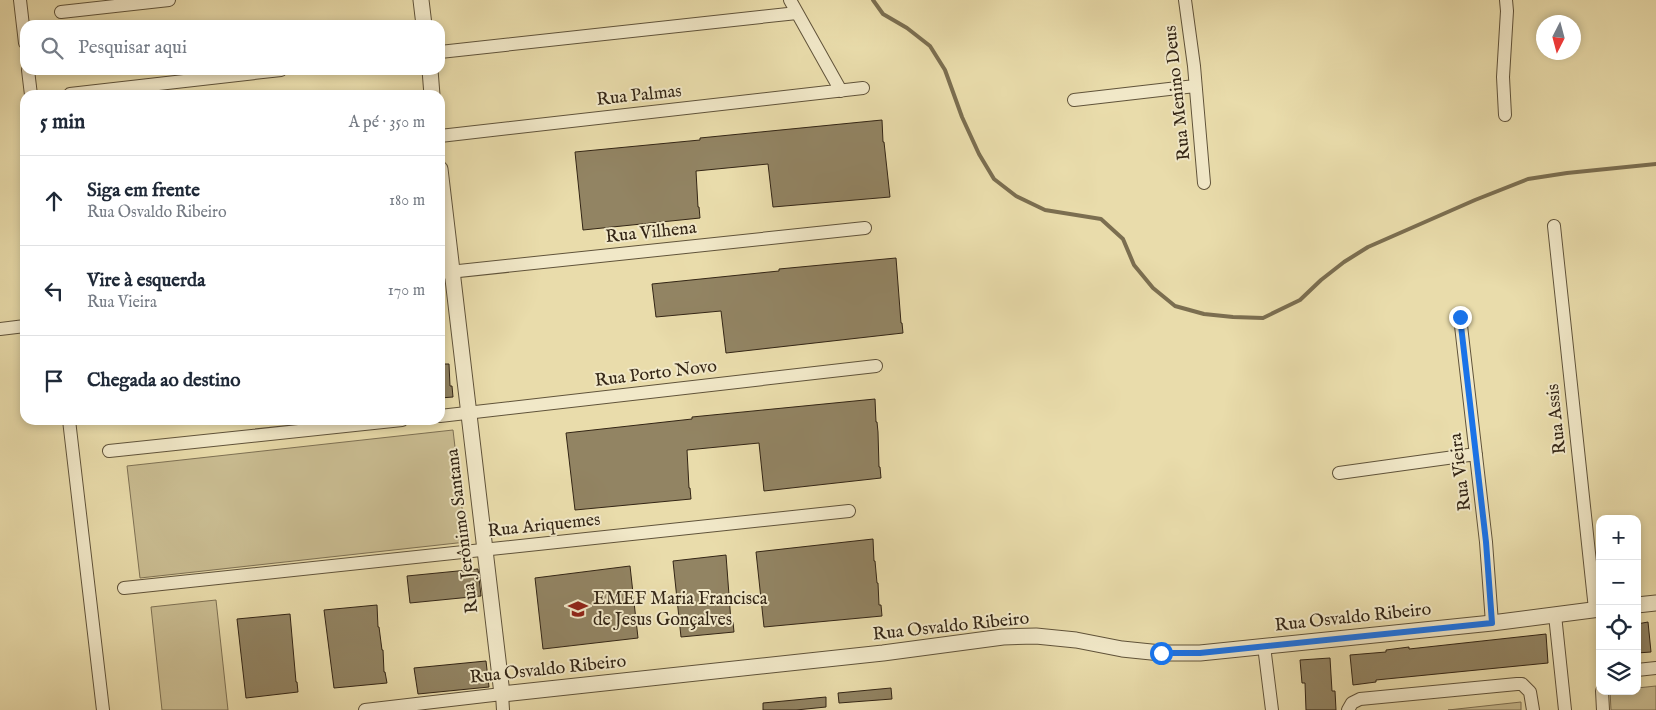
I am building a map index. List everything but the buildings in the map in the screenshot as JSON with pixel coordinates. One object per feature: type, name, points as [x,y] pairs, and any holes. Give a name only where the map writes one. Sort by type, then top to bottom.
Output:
[{"type":"street","points":[[20,0],[22,20]]},
{"type":"street","points":[[61,12],[169,0]]},
{"type":"street","points":[[421,0],[423,20]]},
{"type":"street","points":[[790,0],[841,91]]},
{"type":"street","name":"Rua Menino Deus","points":[[1185,0],[1191,37],[1204,183]]},
{"type":"street","points":[[1505,115],[1502,77],[1507,11],[1506,0]]},
{"type":"street","points":[[445,51],[797,13]]},
{"type":"street","points":[[29,75],[30,90]]},
{"type":"street","points":[[105,90],[236,75]]},
{"type":"street","points":[[430,75],[432,90]]},
{"type":"street","points":[[1074,100],[1195,86]]},
{"type":"street","name":"Rua Palmas","points":[[445,135],[863,88]]},
{"type":"street","name":"Rua Assis","points":[[1554,226],[1597,605]]},
{"type":"street","name":"Rua Vilhena","points":[[446,272],[865,228]]},
{"type":"street","name":"Rua Jerônimo Santana","points":[[445,255],[468,413],[504,710]]},
{"type":"street","name":"Rua Vieira","points":[[1460,317],[1486,542],[1492,623]]},
{"type":"street","points":[[0,329],[20,327]]},
{"type":"street","name":"Rua Porto Novo","points":[[445,415],[876,366]]},
{"type":"street","points":[[70,425],[103,710]]},
{"type":"street","points":[[109,452],[356,425]]},
{"type":"street","points":[[1339,473],[1476,454]]},
{"type":"street","name":"Rua Ariquemes","points":[[124,588],[849,511]]},
{"type":"street","points":[[1641,605],[1656,603]]},
{"type":"street","name":"Rua Osvaldo Ribeiro","points":[[365,710],[873,654],[1003,637],[1036,636],[1076,640],[1122,649],[1161,653],[1200,653],[1492,623],[1596,609]]},
{"type":"street","points":[[1555,615],[1565,710]]},
{"type":"street","points":[[1264,646],[1272,710]]},
{"type":"street","points":[[1641,670],[1656,668]]},
{"type":"street","points":[[1348,710],[1352,703],[1360,699],[1517,684],[1522,684],[1530,692],[1533,710]]},
{"type":"street","points":[[1602,695],[1603,710]]},
{"type":"shaded area","points":[[453,430],[466,542],[140,578],[127,466]]},
{"type":"shaded area","points":[[216,600],[228,710],[162,710],[151,607]]},
{"type":"shaded area","points":[[1656,686],[1656,710],[1611,710],[1610,695],[1641,695],[1641,688]]},
{"type":"shaded area","points":[[1521,702],[1521,710],[1448,710]]},
{"type":"waterway","points":[[873,0],[883,14],[907,28],[930,46],[945,70],[962,117],[979,154],[994,179],[1016,196],[1045,210],[1101,219],[1123,239],[1134,265],[1153,288],[1175,306],[1204,314],[1263,318],[1300,300],[1344,262],[1368,247],[1528,179],[1656,164]]},
{"type":"place","name":"EMEF Maria Francisca de Jesus Gonçalves","points":[[578,609]]},
{"type":"route","points":[[1161,653],[1200,653],[1492,623],[1486,542],[1460,317]]}]
